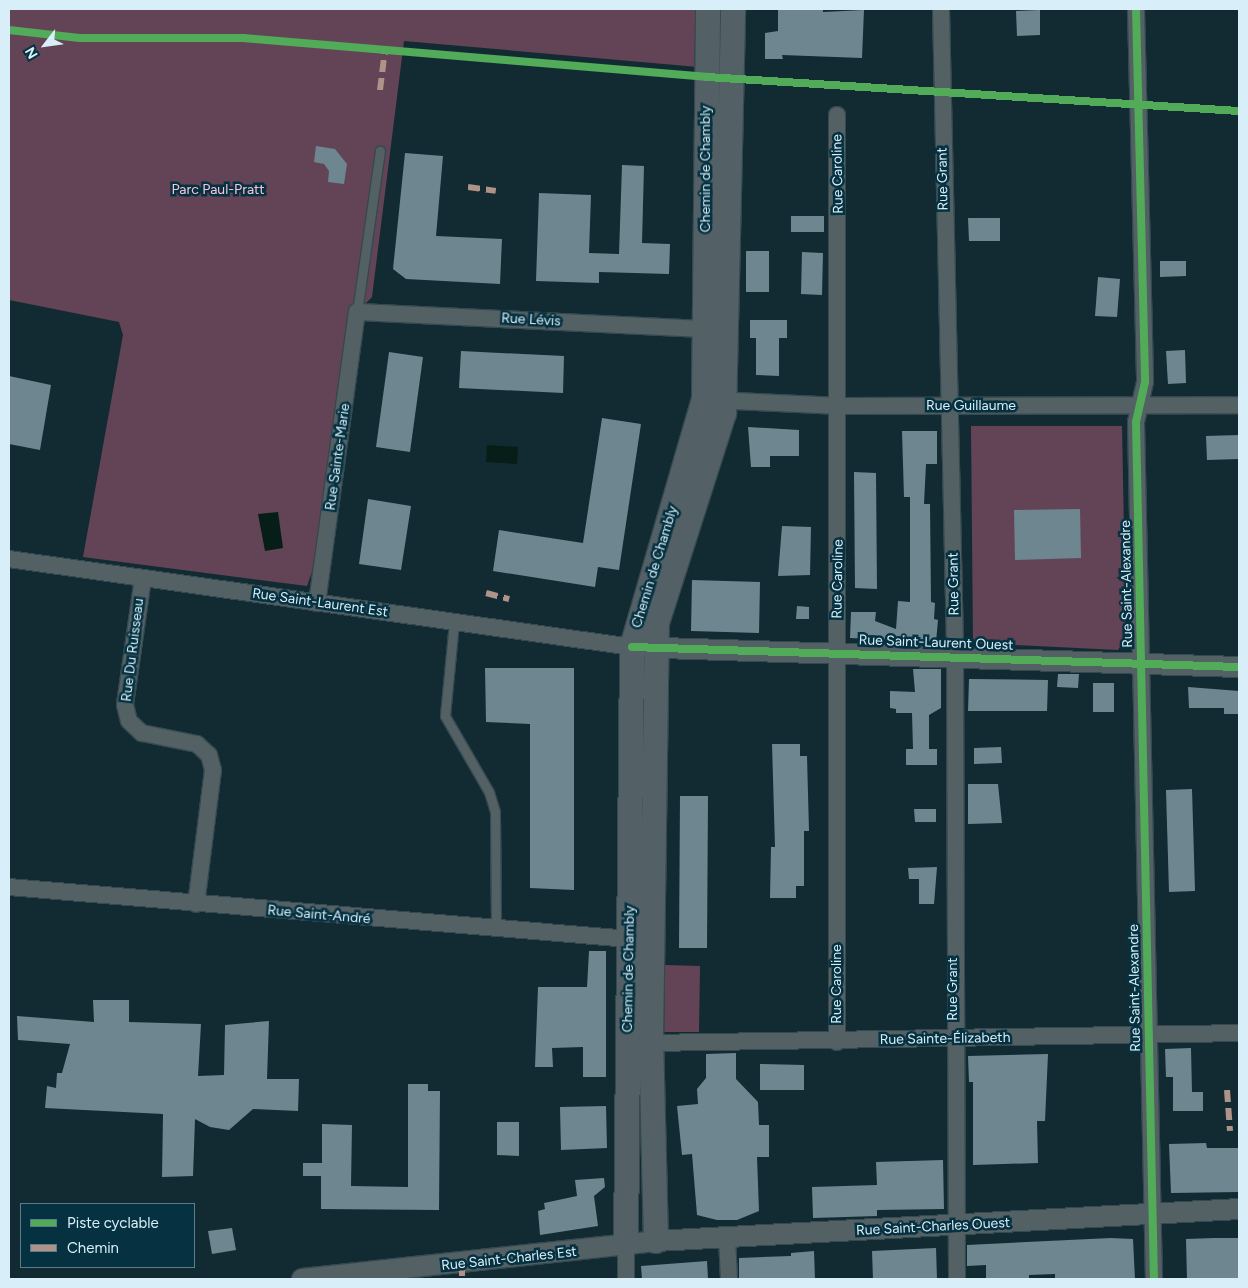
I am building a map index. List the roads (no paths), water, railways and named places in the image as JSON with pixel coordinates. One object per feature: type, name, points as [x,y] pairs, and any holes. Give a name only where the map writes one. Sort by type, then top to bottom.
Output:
[{"type":"main road","name":"Chemin de Chambly","points":[[626,1244],[632,647],[714,400],[705,329],[708,9]]},
{"type":"main road","name":"Chemin de Chambly","points":[[656,1242],[651,1043],[655,647],[664,595],[712,458],[734,9]]},
{"type":"street","name":"Rue Grant","points":[[941,9],[945,313],[950,405],[954,656],[954,1039],[957,1279]]},
{"type":"street","name":"Rue Saint-Alexandre","points":[[1136,9],[1145,322],[1145,382],[1136,422],[1154,1279]]},
{"type":"street","name":"Rue Caroline","points":[[837,116],[840,406],[837,1042]]},
{"type":"street","name":"Rue Lévis","points":[[357,312],[705,329]]},
{"type":"street","name":"Rue Sainte-Marie","points":[[317,603],[357,312]]},
{"type":"street","name":"Rue Guillaume","points":[[714,400],[840,406],[1239,405]]},
{"type":"street","name":"Rue Saint-Laurent Est","points":[[9,559],[632,647]]},
{"type":"street","name":"Rue Du Ruisseau","points":[[143,578],[124,704],[129,721],[142,733],[197,744],[209,755],[213,770],[196,904]]},
{"type":"street","name":"Rue Saint-Laurent Ouest","points":[[632,647],[838,652],[1239,667]]},
{"type":"street","name":"Rue Saint-André","points":[[9,887],[496,930],[629,939]]},
{"type":"street","name":"Rue Sainte-Élizabeth","points":[[651,1043],[837,1042],[1239,1033]]},
{"type":"street","name":"Rue Saint-Charles Ouest","points":[[626,1244],[1239,1209]]},
{"type":"street","points":[[727,1238],[729,1279]]},
{"type":"street","name":"Rue Saint-Charles Est","points":[[302,1279],[396,1274],[626,1244]]},
{"type":"street","name":"Chemin de Chambly","points":[[626,1244],[626,1279]]},
{"type":"lane","points":[[357,312],[380,151]]},
{"type":"lane","points":[[454,622],[445,716],[489,792],[495,812],[496,930]]},
{"type":"park label","name":"Parc Paul-Pratt","points":[[218,190]]}]
